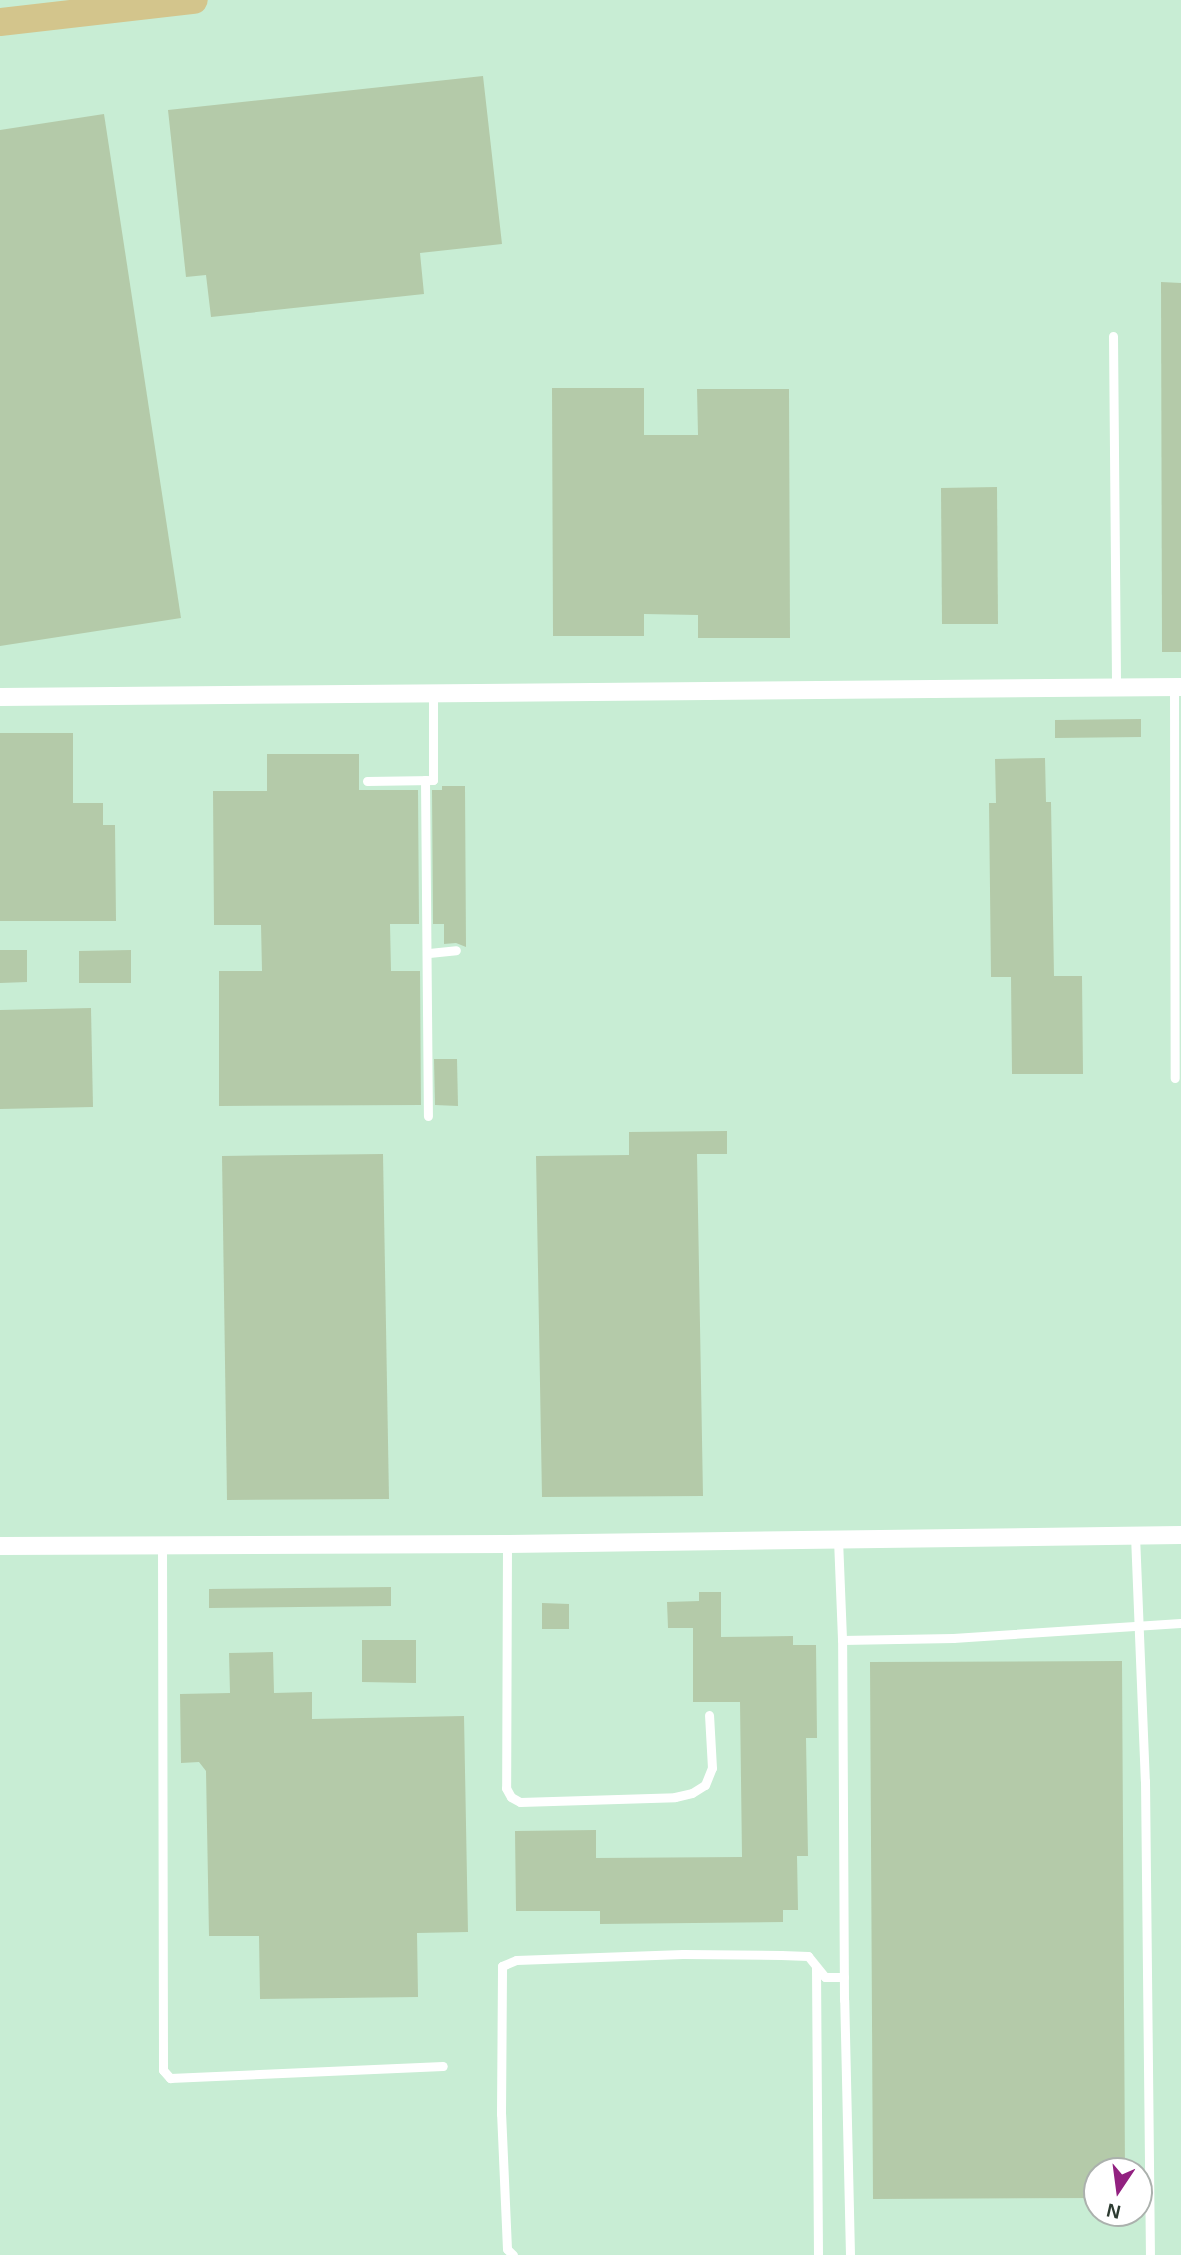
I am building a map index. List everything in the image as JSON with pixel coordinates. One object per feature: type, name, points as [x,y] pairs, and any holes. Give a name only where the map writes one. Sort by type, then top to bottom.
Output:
[{"type":"main road","points":[[0,22],[194,0]]},
{"type":"street","points":[[0,697],[1177,687]]},
{"type":"street","points":[[0,1546],[507,1544],[1181,1535]]},
{"type":"lane","points":[[1113,336],[1116,688]]},
{"type":"lane","points":[[1175,1078],[1177,687]]},
{"type":"lane","points":[[367,781],[433,780],[433,694]]},
{"type":"lane","points":[[425,780],[429,953],[428,1116]]},
{"type":"lane","points":[[429,953],[456,950]]},
{"type":"lane","points":[[1135,1535],[1145,1781],[1150,2255]]},
{"type":"lane","points":[[838,1539],[842,1640],[844,1976],[850,2255]]},
{"type":"lane","points":[[507,1544],[506,1787],[511,1797],[520,1802],[675,1797],[692,1793],[705,1785],[712,1768],[709,1715]]},
{"type":"lane","points":[[162,1545],[163,2070],[170,2078],[443,2066]]},
{"type":"lane","points":[[842,1640],[1047,1633],[1139,1624],[1181,1623]]},
{"type":"lane","points":[[513,2255],[507,2249],[501,2114],[502,1966],[516,1961],[683,1954],[808,1956],[825,1977],[844,1976]]},
{"type":"lane","points":[[816,1968],[818,2255]]},
{"type":"building","points":[[483,76],[502,244],[420,253],[424,294],[211,317],[206,275],[186,277],[168,110]]},
{"type":"building","points":[[104,114],[181,618],[0,646],[0,130]]},
{"type":"building","points":[[1161,282],[1181,283],[1181,652],[1162,652]]},
{"type":"building","points":[[552,388],[644,388],[644,435],[698,435],[697,389],[789,389],[790,638],[698,638],[698,615],[644,614],[644,636],[553,636]]},
{"type":"building","points":[[997,487],[998,624],[942,624],[941,488]]},
{"type":"building","points":[[1141,719],[1141,737],[1055,738],[1055,720]]},
{"type":"building","points":[[0,733],[73,733],[73,803],[103,803],[103,825],[115,825],[116,921],[0,921]]},
{"type":"building","points":[[267,754],[359,754],[359,790],[418,790],[419,924],[390,924],[391,971],[420,971],[421,1105],[219,1106],[219,971],[262,971],[261,925],[214,925],[213,791],[267,791]]},
{"type":"building","points":[[1045,758],[1046,802],[1051,802],[1054,976],[1082,976],[1083,1074],[1012,1074],[1011,977],[991,977],[989,803],[996,803],[995,759]]},
{"type":"building","points":[[442,786],[465,786],[466,947],[456,943],[444,944],[444,924],[433,924],[432,790],[442,790]]},
{"type":"building","points":[[0,950],[27,950],[27,982],[0,983]]},
{"type":"building","points":[[131,950],[131,983],[79,983],[79,951]]},
{"type":"building","points":[[91,1008],[93,1107],[0,1109],[0,1010]]},
{"type":"building","points":[[434,1059],[457,1059],[458,1106],[435,1105]]},
{"type":"building","points":[[727,1131],[727,1154],[697,1154],[703,1496],[542,1497],[536,1156],[629,1155],[629,1132]]},
{"type":"building","points":[[383,1154],[389,1499],[227,1500],[222,1156]]},
{"type":"building","points":[[391,1587],[391,1606],[209,1608],[209,1589]]},
{"type":"building","points":[[699,1592],[721,1592],[721,1637],[793,1636],[793,1645],[816,1645],[817,1738],[806,1738],[808,1856],[797,1856],[798,1910],[783,1910],[783,1922],[600,1924],[600,1911],[516,1911],[515,1831],[596,1830],[596,1858],[742,1857],[740,1702],[693,1702],[693,1628],[668,1628],[667,1602],[699,1601]]},
{"type":"building","points":[[542,1603],[569,1604],[569,1629],[542,1629]]},
{"type":"building","points":[[362,1640],[416,1640],[416,1683],[362,1682]]},
{"type":"building","points":[[273,1652],[274,1693],[312,1692],[312,1719],[464,1716],[468,1932],[417,1933],[418,1997],[260,1999],[259,1936],[209,1936],[206,1771],[199,1762],[181,1763],[180,1694],[230,1693],[229,1653]]},
{"type":"building","points":[[1122,1661],[1125,2157],[1083,2157],[1083,2198],[873,2199],[870,1662]]}]
